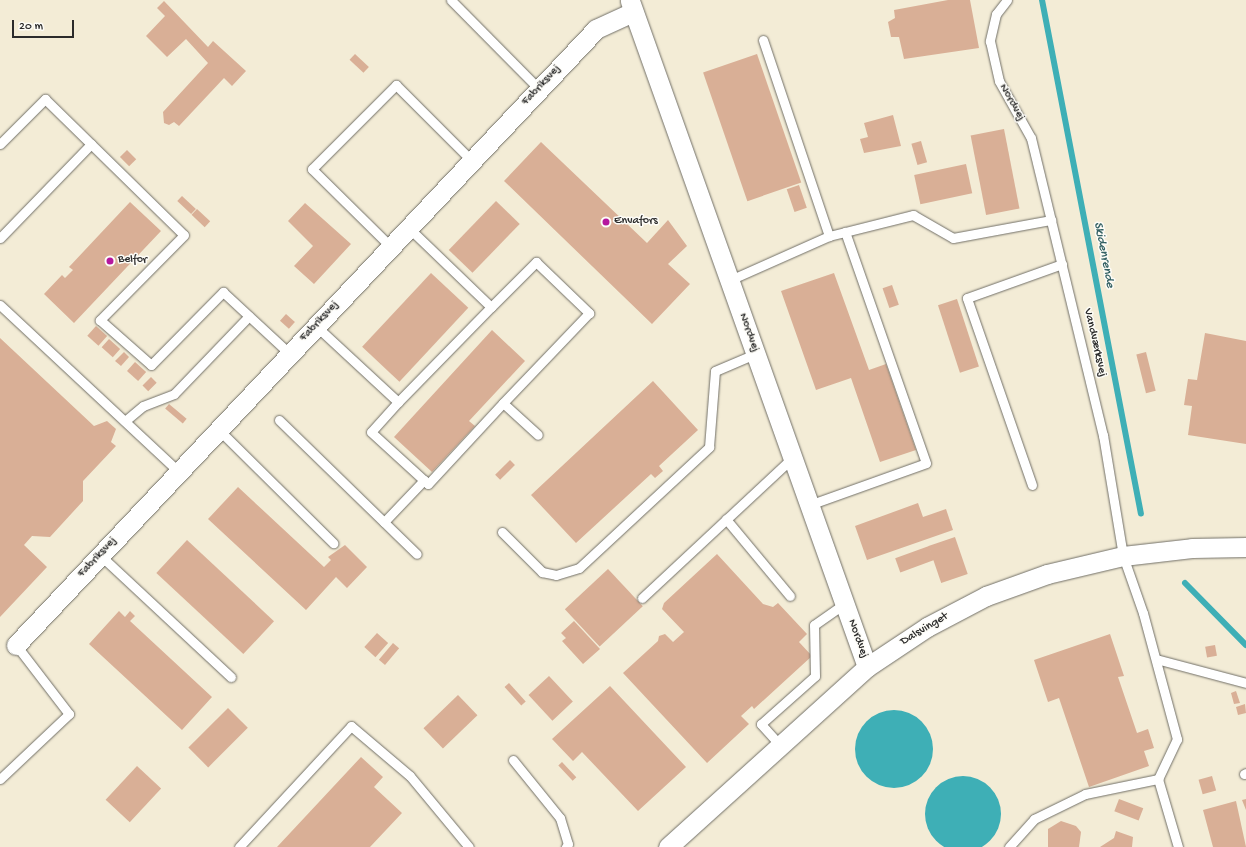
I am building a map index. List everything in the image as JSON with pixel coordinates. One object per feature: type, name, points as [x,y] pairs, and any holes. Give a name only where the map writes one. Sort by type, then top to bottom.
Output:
[{"type":"street","name":"Fabriksvej","points":[[16,645],[596,29],[632,6]]},
{"type":"street","name":"Nordvej","points":[[632,6],[867,667]]},
{"type":"street","name":"Dalsvinget","points":[[668,847],[779,744],[867,667],[927,627],[986,596],[1047,574],[1123,556],[1192,548],[1246,547]]},
{"type":"lane","points":[[451,0],[539,89]]},
{"type":"lane","name":"Nordvej","points":[[1007,0],[996,14],[990,41],[999,81],[1030,138]]},
{"type":"lane","points":[[763,40],[829,236]]},
{"type":"lane","points":[[391,247],[312,169],[396,84],[472,161]]},
{"type":"lane","points":[[0,144],[44,99],[184,235],[100,320],[151,365],[223,292],[290,354]]},
{"type":"lane","name":"Vandværksvej","points":[[1030,138],[1103,435],[1123,556],[1156,659],[1177,739],[1158,779]]},
{"type":"lane","points":[[0,238],[91,144]]},
{"type":"lane","points":[[730,280],[829,236],[913,215],[953,238],[1051,220]]},
{"type":"lane","points":[[409,228],[491,307]]},
{"type":"lane","points":[[809,505],[926,463],[845,232]]},
{"type":"lane","points":[[536,262],[589,313],[428,484],[371,432],[398,402],[536,262]]},
{"type":"lane","points":[[1032,485],[967,298],[1062,264]]},
{"type":"lane","points":[[0,305],[179,472]]},
{"type":"lane","points":[[125,421],[143,406],[174,394],[249,316]]},
{"type":"lane","points":[[316,326],[398,402]]},
{"type":"lane","points":[[502,532],[542,572],[556,575],[579,568],[709,447],[714,371],[755,354]]},
{"type":"lane","points":[[503,403],[538,435]]},
{"type":"lane","points":[[279,420],[416,554]]},
{"type":"lane","points":[[219,430],[333,543]]},
{"type":"lane","points":[[642,598],[792,458]]},
{"type":"lane","points":[[384,522],[424,480]]},
{"type":"lane","points":[[726,519],[790,596]]},
{"type":"lane","points":[[100,555],[231,677]]},
{"type":"lane","points":[[779,744],[761,724],[815,676],[814,625],[844,604]]},
{"type":"lane","points":[[0,779],[69,714],[16,645]]},
{"type":"lane","points":[[1156,659],[1246,684]]},
{"type":"lane","points":[[239,847],[351,726],[410,776],[470,847]]},
{"type":"lane","points":[[514,760],[560,818],[568,844],[566,847]]},
{"type":"lane","points":[[1009,847],[1034,819],[1085,794],[1158,779],[1178,847]]},
{"type":"water","points":[[894,710],[909,713],[922,721],[930,734],[933,749],[930,764],[922,777],[909,785],[894,788],[879,785],[866,777],[858,764],[855,749],[858,734],[866,721],[879,713]]},
{"type":"water","points":[[963,776],[978,779],[990,787],[998,799],[1001,814],[998,829],[990,841],[978,849],[963,852],[948,849],[936,841],[928,829],[925,814],[928,799],[936,787],[948,779]]},
{"type":"building","points":[[948,0],[970,0],[979,48],[904,59],[899,37],[891,37],[888,22],[895,18],[894,10]]},
{"type":"building","points":[[164,1],[208,47],[213,41],[246,71],[232,86],[224,78],[179,126],[174,122],[169,125],[164,123],[163,112],[208,63],[186,39],[167,57],[146,36],[165,16],[157,8]]},
{"type":"building","points":[[355,54],[369,67],[363,73],[350,60]]},
{"type":"building","points":[[757,54],[801,183],[747,201],[703,73]]},
{"type":"building","points":[[893,115],[901,146],[864,153],[860,139],[868,137],[864,123]]},
{"type":"building","points":[[1004,129],[1019,209],[986,215],[971,135]]},
{"type":"building","points":[[921,141],[927,162],[917,165],[911,144]]},
{"type":"building","points":[[541,142],[647,243],[668,220],[687,246],[668,264],[690,284],[652,324],[504,181]]},
{"type":"building","points":[[127,150],[136,159],[129,166],[120,157]]},
{"type":"building","points":[[966,164],[972,193],[920,204],[914,175]]},
{"type":"building","points":[[799,185],[807,208],[795,212],[787,189]]},
{"type":"building","points":[[182,196],[196,209],[191,214],[177,201]]},
{"type":"building","points":[[496,201],[520,224],[473,273],[449,250]]},
{"type":"building","points":[[130,202],[161,231],[74,323],[44,294],[62,275],[65,278],[73,270],[69,267]]},
{"type":"building","points":[[305,203],[351,244],[314,284],[294,266],[313,246],[288,221]]},
{"type":"building","points":[[197,209],[210,221],[205,227],[192,215]]},
{"type":"building","points":[[431,273],[468,308],[399,382],[362,347]]},
{"type":"building","points":[[834,273],[869,370],[886,364],[916,450],[880,462],[851,378],[816,390],[781,291]]},
{"type":"building","points":[[892,285],[899,305],[889,308],[883,288]]},
{"type":"building","points":[[957,299],[979,367],[960,373],[938,305]]},
{"type":"building","points":[[286,314],[295,322],[289,329],[280,321]]},
{"type":"building","points":[[96,326],[107,336],[98,346],[87,336]]},
{"type":"building","points":[[492,330],[525,361],[469,421],[475,426],[432,472],[394,437]]},
{"type":"building","points":[[1205,333],[1246,341],[1246,444],[1188,435],[1192,406],[1184,405],[1188,379],[1197,380]]},
{"type":"building","points":[[0,338],[94,426],[107,421],[116,429],[111,442],[116,446],[83,481],[83,501],[50,537],[32,536],[24,545],[47,567],[0,617]]},
{"type":"building","points":[[109,339],[120,349],[113,357],[102,347]]},
{"type":"building","points":[[124,352],[129,357],[121,366],[115,361]]},
{"type":"building","points":[[1146,352],[1156,391],[1146,393],[1136,354]]},
{"type":"building","points":[[135,362],[146,372],[138,381],[127,371]]},
{"type":"building","points":[[151,377],[157,383],[148,391],[143,385]]},
{"type":"building","points":[[653,381],[698,430],[659,466],[663,471],[655,478],[651,474],[576,543],[531,495]]},
{"type":"building","points":[[169,404],[187,419],[183,423],[165,409]]},
{"type":"building","points":[[510,460],[515,465],[500,480],[495,475]]},
{"type":"building","points":[[238,487],[324,567],[331,560],[328,557],[345,545],[367,567],[347,588],[336,577],[306,610],[208,519]]},
{"type":"building","points":[[918,503],[923,517],[946,509],[953,530],[867,560],[855,526]]},
{"type":"building","points":[[955,537],[968,574],[941,583],[929,546]]},
{"type":"building","points":[[187,540],[274,621],[243,654],[156,573]]},
{"type":"building","points":[[929,546],[934,560],[900,572],[895,558]]},
{"type":"building","points":[[717,554],[763,604],[773,607],[778,603],[807,634],[799,642],[812,656],[754,709],[752,706],[741,716],[749,724],[707,763],[623,673],[658,641],[659,636],[665,634],[673,642],[684,632],[662,609],[664,603]]},
{"type":"building","points":[[608,569],[643,606],[600,647],[565,609]]},
{"type":"building","points":[[119,611],[125,617],[130,611],[135,616],[130,621],[212,697],[182,730],[89,644]]},
{"type":"building","points":[[574,621],[600,649],[583,664],[562,641],[566,638],[561,633]]},
{"type":"building","points":[[377,633],[388,643],[375,657],[364,647]]},
{"type":"building","points":[[1110,634],[1124,676],[1118,677],[1137,733],[1148,729],[1154,748],[1144,751],[1149,766],[1089,787],[1059,698],[1048,702],[1034,660]]},
{"type":"building","points":[[393,643],[399,648],[385,665],[379,660]]},
{"type":"building","points":[[1215,645],[1217,656],[1207,658],[1205,647]]},
{"type":"building","points":[[549,676],[573,702],[552,721],[529,695]]},
{"type":"building","points":[[509,683],[526,702],[521,706],[505,687]]},
{"type":"building","points":[[610,686],[686,767],[638,811],[582,752],[573,761],[552,739]]},
{"type":"building","points":[[1236,691],[1240,703],[1234,704],[1231,693]]},
{"type":"building","points":[[458,695],[477,715],[443,748],[423,728]]},
{"type":"building","points":[[1245,704],[1246,713],[1238,715],[1236,707]]},
{"type":"building","points":[[228,708],[248,728],[208,767],[188,748]]},
{"type":"building","points":[[361,757],[383,777],[374,787],[402,813],[370,847],[277,847]]},
{"type":"building","points":[[562,762],[576,777],[573,781],[558,765]]},
{"type":"building","points":[[137,766],[161,789],[130,822],[106,800]]},
{"type":"building","points":[[1212,776],[1216,790],[1203,794],[1199,780]]},
{"type":"building","points":[[1119,799],[1143,808],[1139,820],[1114,811]]},
{"type":"building","points":[[1246,799],[1246,810],[1242,800]]},
{"type":"building","points":[[1236,801],[1246,847],[1213,847],[1203,810]]},
{"type":"building","points":[[1061,821],[1076,826],[1081,832],[1079,847],[1048,847],[1048,829]]},
{"type":"building","points":[[1116,831],[1133,837],[1132,847],[1100,847],[1114,838]]},
{"type":"waterway","name":"Skidenrende","points":[[1042,0],[1141,514]]},
{"type":"waterway","name":"Skidenrende","points":[[1185,583],[1246,645]]},
{"type":"place","name":"Envafors","points":[[606,222]]},
{"type":"place","name":"Belfor","points":[[110,261]]}]
